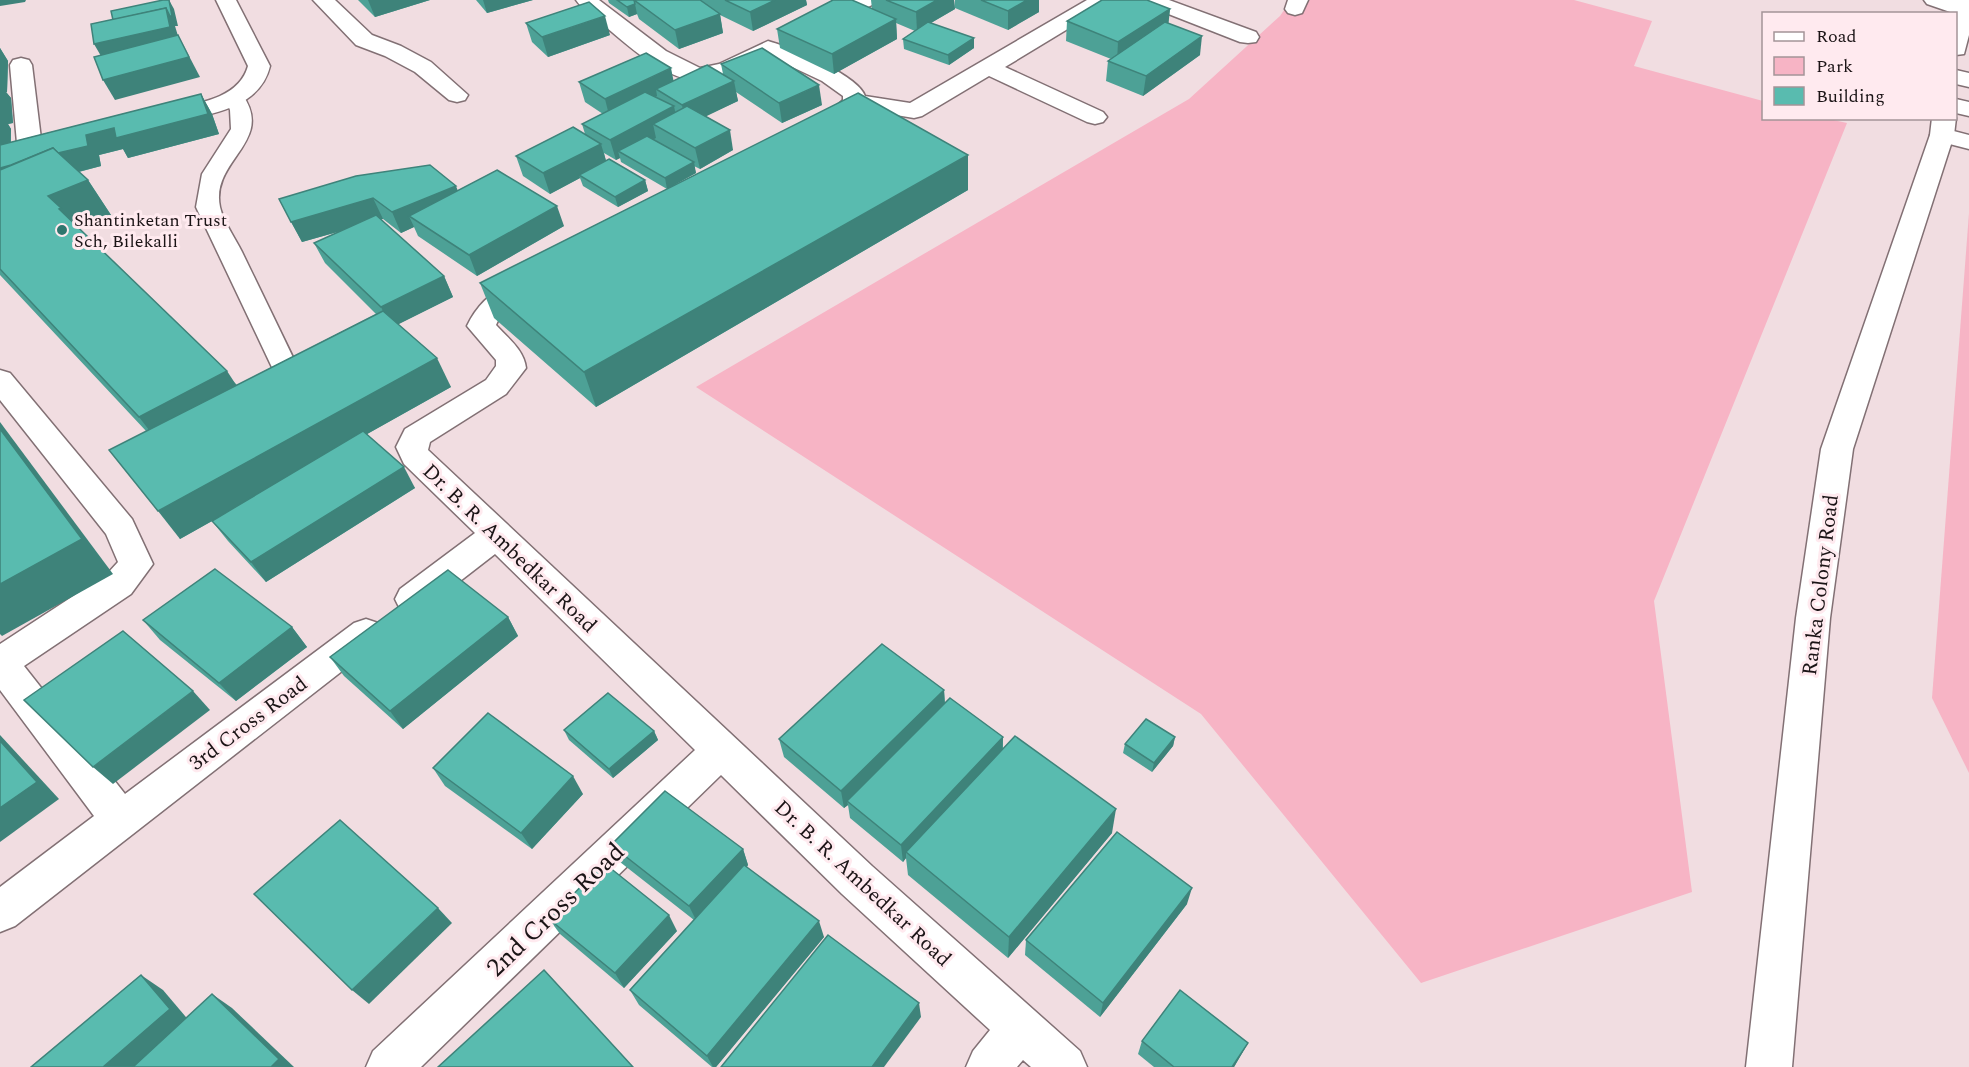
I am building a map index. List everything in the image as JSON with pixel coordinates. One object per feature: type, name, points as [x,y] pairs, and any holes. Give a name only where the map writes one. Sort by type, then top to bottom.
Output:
[{"type":"street","points":[[136,124],[235,98],[255,81],[259,66],[226,0]]},
{"type":"street","points":[[323,0],[364,40],[393,51],[423,67],[457,95]]},
{"type":"street","points":[[586,0],[671,64],[688,73],[702,75]]},
{"type":"street","points":[[854,101],[914,111],[1102,0]]},
{"type":"street","points":[[1150,0],[1248,37]]},
{"type":"street","points":[[1934,0],[1963,4],[1957,43]]},
{"type":"street","points":[[672,90],[702,75],[718,72],[786,40],[853,3]]},
{"type":"street","points":[[786,40],[854,94],[854,101],[842,114],[800,137]]},
{"type":"street","points":[[21,65],[29,143],[38,147],[60,145],[93,136]]},
{"type":"street","points":[[988,67],[1095,117]]},
{"type":"street","points":[[1953,125],[1969,109]]},
{"type":"street","name":"Ranka Colony Road","points":[[1769,1067],[1813,618],[1837,449],[1953,125]]},
{"type":"street","name":"Dr. B. R. Ambedkar Road","points":[[558,269],[500,301],[486,312],[481,326],[510,358],[511,368],[505,379],[496,387],[412,440],[411,448],[415,456],[857,880],[1064,1067]]},
{"type":"street","points":[[0,380],[120,528],[136,564],[119,584],[0,662],[121,820]]},
{"type":"street","name":"3rd Cross Road","points":[[0,912],[496,535]]},
{"type":"street","name":"2nd Cross Road","points":[[389,1067],[721,750]]},
{"type":"street","points":[[989,1067],[1020,1027]]},
{"type":"lane","points":[[235,98],[241,110],[243,130],[214,172],[208,191],[208,207],[291,380]]},
{"type":"green space","points":[[1291,0],[1574,0],[1652,21],[1634,66],[1762,101],[1762,120],[1834,120],[1847,123],[1654,601],[1692,892],[1421,983],[1201,714],[696,387],[1189,99],[1280,16]]},
{"type":"green space","points":[[1969,213],[1969,773],[1932,698]]},
{"type":"building","points":[[169,0],[172,16],[166,8],[113,20],[111,11]]},
{"type":"building","points":[[617,0],[634,0],[635,4],[627,7]]},
{"type":"building","points":[[634,0],[700,0],[720,14],[675,30]]},
{"type":"building","points":[[725,0],[775,0],[750,12]]},
{"type":"building","points":[[833,0],[852,0],[896,19],[832,54],[777,29]]},
{"type":"building","points":[[886,0],[937,0],[916,12]]},
{"type":"building","points":[[981,0],[1027,0],[1008,11]]},
{"type":"building","points":[[1102,0],[1147,0],[1170,9],[1118,42],[1067,21]]},
{"type":"building","points":[[589,2],[605,16],[542,37],[526,23]]},
{"type":"building","points":[[166,8],[170,27],[94,44],[91,24]]},
{"type":"building","points":[[928,22],[974,38],[948,55],[903,39]]},
{"type":"building","points":[[1165,22],[1202,36],[1146,76],[1108,61]]},
{"type":"building","points":[[178,35],[189,57],[103,80],[94,57]]},
{"type":"building","points":[[762,48],[819,85],[779,103],[721,64]]},
{"type":"building","points":[[646,53],[671,68],[605,99],[579,82]]},
{"type":"building","points":[[707,65],[734,81],[682,105],[656,89]]},
{"type":"building","points":[[645,92],[674,106],[610,140],[582,124]]},
{"type":"building","points":[[858,93],[968,155],[584,372],[480,283]]},
{"type":"building","points":[[201,94],[208,114],[116,138],[114,128],[86,135],[88,146],[58,153],[53,148],[0,168],[0,145]]},
{"type":"building","points":[[687,106],[730,130],[695,148],[653,124]]},
{"type":"building","points":[[573,127],[601,144],[543,173],[516,156]]},
{"type":"building","points":[[647,136],[694,162],[665,178],[618,151]]},
{"type":"building","points":[[53,148],[88,180],[48,196],[227,371],[139,417],[0,269],[0,170]]},
{"type":"building","points":[[609,159],[645,180],[615,197],[579,175]]},
{"type":"building","points":[[430,165],[456,186],[392,212],[373,198],[291,222],[279,199],[356,176]]},
{"type":"building","points":[[497,170],[557,206],[469,255],[409,216]]},
{"type":"building","points":[[376,215],[444,276],[381,307],[314,243]]},
{"type":"building","points":[[383,311],[437,358],[158,511],[109,450]]},
{"type":"building","points":[[0,429],[82,539],[0,584]]},
{"type":"building","points":[[363,431],[404,467],[251,562],[212,521]]},
{"type":"building","points":[[215,569],[292,627],[219,683],[143,620]]},
{"type":"building","points":[[448,570],[508,617],[390,711],[330,657]]},
{"type":"building","points":[[123,631],[193,691],[93,767],[24,700]]},
{"type":"building","points":[[882,644],[944,690],[841,791],[779,739]]},
{"type":"building","points":[[608,693],[654,731],[609,769],[564,730]]},
{"type":"building","points":[[950,698],[1003,737],[901,845],[847,801]]},
{"type":"building","points":[[488,713],[573,776],[521,833],[433,768]]},
{"type":"building","points":[[1146,719],[1175,737],[1154,763],[1125,744]]},
{"type":"building","points":[[1015,736],[1116,809],[1009,937],[906,852]]},
{"type":"building","points":[[0,741],[37,782],[0,808]]},
{"type":"building","points":[[665,791],[743,849],[689,906],[611,845]]},
{"type":"building","points":[[340,820],[438,908],[352,990],[254,894]]},
{"type":"building","points":[[1117,832],[1192,888],[1103,1003],[1026,940]]},
{"type":"building","points":[[604,863],[669,915],[615,973],[549,919]]},
{"type":"building","points":[[744,865],[819,921],[707,1056],[630,990]]},
{"type":"building","points":[[828,935],[919,1003],[872,1067],[721,1067]]},
{"type":"building","points":[[544,970],[633,1067],[438,1067]]},
{"type":"building","points":[[141,975],[170,1009],[103,1067],[31,1067]]},
{"type":"building","points":[[1180,990],[1248,1043],[1232,1067],[1174,1067],[1142,1041]]},
{"type":"building","points":[[212,994],[279,1059],[271,1067],[133,1067]]},
{"type":"place","name":"Shantinketan Trust Sch, Bilekalli","points":[[62,230]]}]
